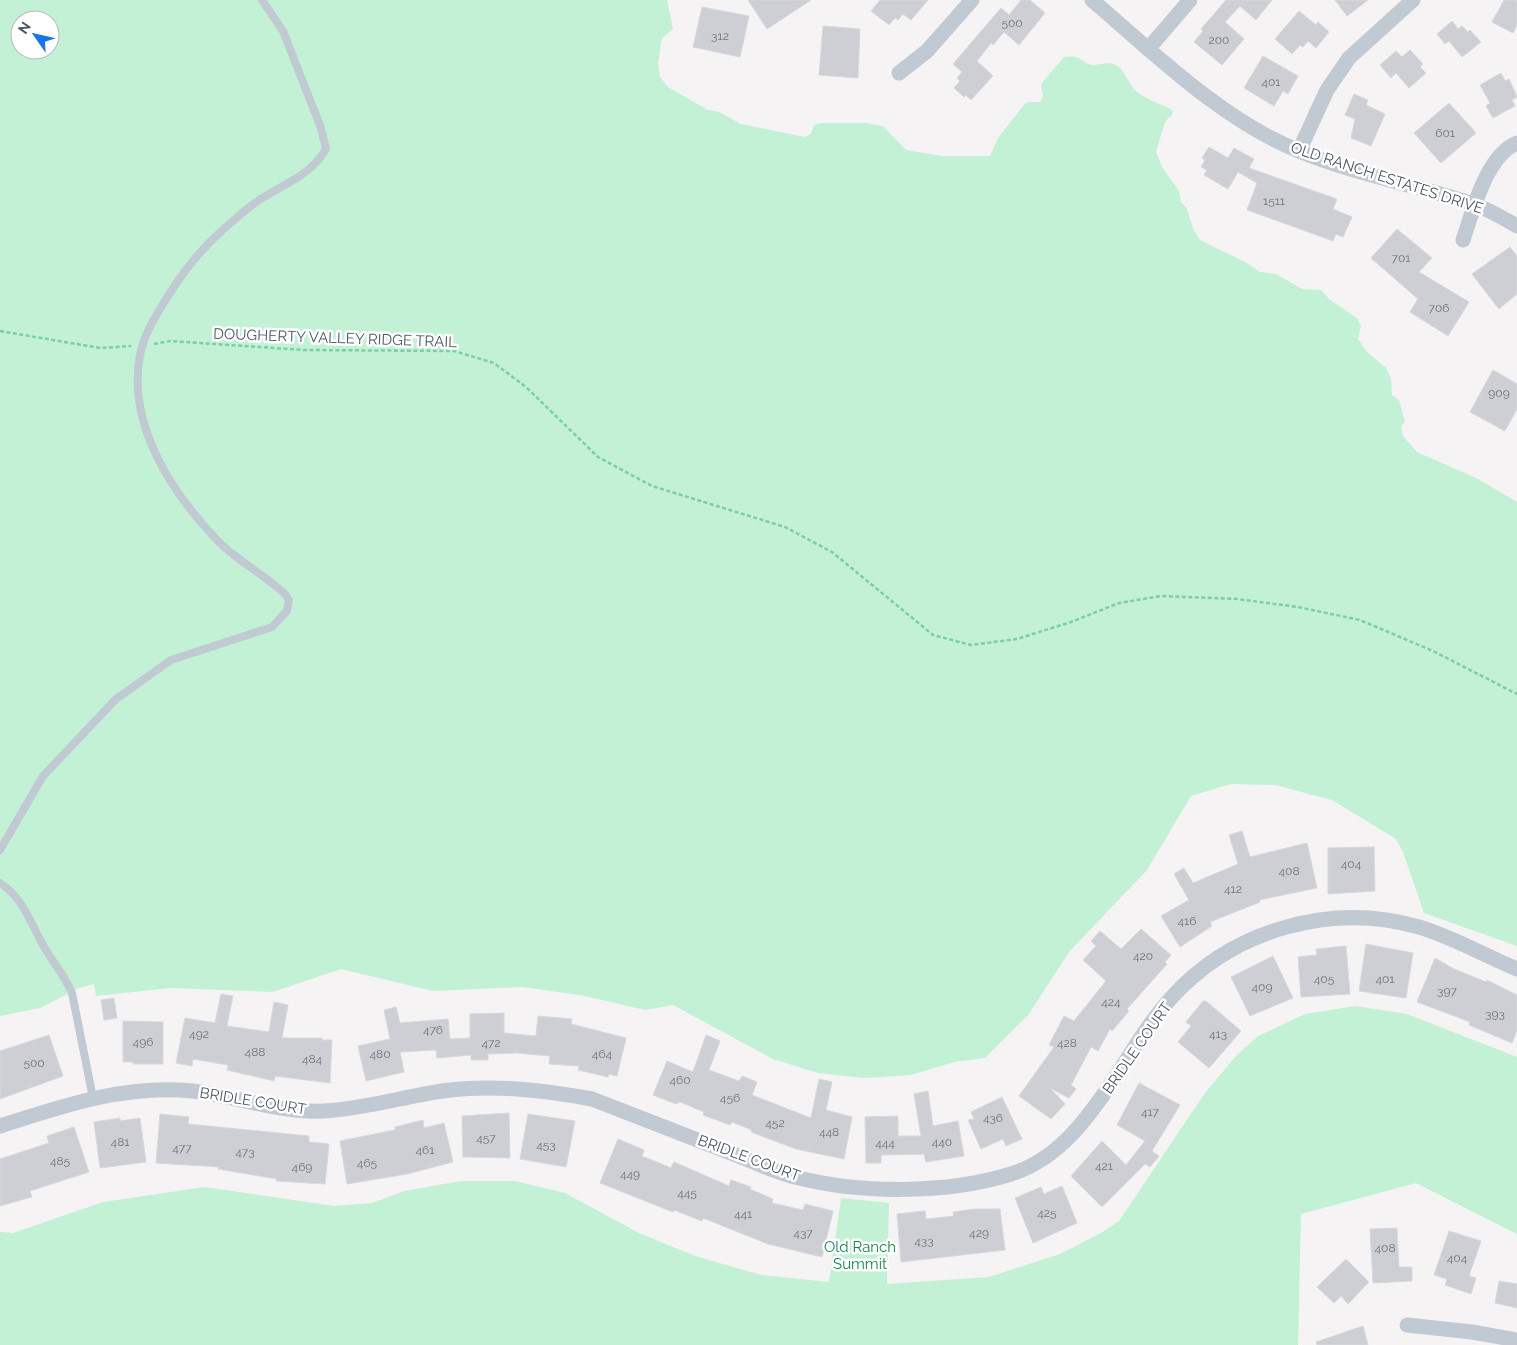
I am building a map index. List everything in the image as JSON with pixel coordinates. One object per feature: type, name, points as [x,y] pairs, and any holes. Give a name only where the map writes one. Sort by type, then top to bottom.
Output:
[{"type":"street","points":[[899,73],[927,51],[972,0]]},
{"type":"street","name":"OLD RANCH ESTATES DRIVE","points":[[1092,0],[1148,49],[1212,100],[1258,131],[1298,151],[1372,175],[1475,204],[1517,226]]},
{"type":"street","points":[[1148,49],[1190,0]]},
{"type":"street","points":[[1298,151],[1327,90],[1349,58],[1413,0]]},
{"type":"street","points":[[1463,240],[1475,204],[1491,167],[1512,146],[1517,144]]},
{"type":"street","name":"BRIDLE COURT","points":[[0,1126],[93,1098],[126,1092],[192,1091],[266,1106],[321,1111],[356,1108],[441,1091],[476,1088],[557,1092],[592,1099],[794,1177],[875,1188],[910,1189],[977,1183],[1013,1174],[1054,1150],[1090,1116],[1140,1039],[1173,996],[1218,957],[1240,944],[1282,927],[1339,917],[1397,922],[1423,928],[1517,969]]},
{"type":"street","points":[[1407,1325],[1472,1332],[1517,1340]]},
{"type":"lane","points":[[0,850],[42,776],[116,699],[171,660],[272,627],[287,611],[289,600],[285,594],[229,552],[191,510],[158,458],[142,416],[136,384],[142,346],[161,308],[192,262],[224,228],[256,202],[296,181],[312,168],[326,148],[321,128],[282,31],[262,0]]},
{"type":"lane","points":[[0,883],[11,890],[20,900],[46,950],[69,987],[93,1098]]},
{"type":"path","name":"DOUGHERTY VALLEY RIDGE TRAIL","points":[[0,331],[100,348],[142,346],[170,341],[304,350],[454,351],[494,363],[526,387],[598,458],[652,486],[785,527],[832,552],[933,635],[971,645],[1017,638],[1071,622],[1119,603],[1160,596],[1237,599],[1298,607],[1360,620],[1433,651],[1517,694]]},
{"type":"green space","points":[[0,0],[667,0],[673,29],[662,38],[658,63],[660,77],[668,87],[708,110],[719,112],[741,124],[805,137],[811,134],[814,125],[821,123],[866,123],[883,126],[906,150],[943,156],[990,156],[998,138],[1023,106],[1028,102],[1040,102],[1043,96],[1041,84],[1064,57],[1075,57],[1093,65],[1106,63],[1117,65],[1136,91],[1173,111],[1172,116],[1168,118],[1164,125],[1156,152],[1162,167],[1179,191],[1181,202],[1186,207],[1194,231],[1200,240],[1245,262],[1260,272],[1276,274],[1302,289],[1321,290],[1330,300],[1357,318],[1361,326],[1358,339],[1367,352],[1386,368],[1391,378],[1392,395],[1399,400],[1405,422],[1401,426],[1403,436],[1417,452],[1478,479],[1517,502],[1517,946],[1424,913],[1403,852],[1396,839],[1332,800],[1275,785],[1231,784],[1191,796],[1147,870],[1069,952],[1029,1014],[985,1058],[954,1062],[911,1075],[864,1078],[818,1073],[773,1059],[673,1005],[645,1010],[585,996],[523,987],[433,991],[341,969],[273,992],[170,988],[96,996],[94,984],[79,988],[40,1008],[0,1016]]},
{"type":"green space","name":"Old Ranch Summit","points":[[1355,1006],[1407,1014],[1517,1057],[1517,1234],[1416,1183],[1301,1214],[1298,1345],[0,1345],[0,1232],[13,1233],[103,1202],[205,1187],[334,1206],[372,1203],[404,1191],[461,1181],[515,1181],[565,1193],[639,1233],[695,1256],[761,1275],[829,1282],[841,1198],[889,1203],[887,1284],[989,1277],[1060,1254],[1101,1233],[1119,1221],[1205,1093],[1235,1057],[1258,1036],[1305,1014]]},
{"type":"building","points":[[748,0],[811,0],[767,29]]},
{"type":"building","points":[[880,0],[928,0],[911,20],[903,14],[898,20],[895,18],[889,25],[871,11]]},
{"type":"building","points":[[1021,0],[1030,0],[1045,13],[1019,45],[1004,32],[993,45],[991,43],[977,61],[993,76],[971,100],[966,95],[964,97],[954,88],[960,81],[957,78],[962,72],[953,64],[1001,8],[1009,15]]},
{"type":"building","points":[[1226,0],[1272,0],[1256,20],[1240,6],[1225,22],[1244,39],[1222,65],[1194,42],[1203,31],[1201,29]]},
{"type":"building","points":[[1335,0],[1368,0],[1347,16]]},
{"type":"building","points":[[1504,0],[1517,0],[1517,25],[1513,33],[1492,22]]},
{"type":"building","points":[[702,7],[749,16],[740,57],[693,47]]},
{"type":"building","points":[[1299,11],[1316,25],[1318,22],[1329,32],[1316,48],[1308,41],[1303,47],[1300,45],[1292,54],[1275,39]]},
{"type":"building","points":[[1452,21],[1458,29],[1462,26],[1468,32],[1470,30],[1481,42],[1462,57],[1449,41],[1445,44],[1437,34]]},
{"type":"building","points":[[823,26],[860,29],[858,78],[819,75]]},
{"type":"building","points":[[1410,50],[1423,64],[1420,67],[1426,73],[1409,88],[1396,73],[1391,78],[1380,65],[1396,51],[1402,57]]},
{"type":"building","points":[[1263,56],[1298,76],[1288,94],[1283,91],[1274,106],[1244,88]]},
{"type":"building","points":[[1501,73],[1505,81],[1509,79],[1517,97],[1512,100],[1515,106],[1493,118],[1486,106],[1490,103],[1480,85]]},
{"type":"building","points":[[1354,94],[1368,100],[1366,105],[1385,114],[1371,146],[1351,138],[1355,119],[1345,115]]},
{"type":"building","points":[[1449,103],[1476,133],[1441,163],[1414,133]]},
{"type":"building","points":[[1209,147],[1228,158],[1234,148],[1254,159],[1249,168],[1337,199],[1333,209],[1352,217],[1343,237],[1336,234],[1333,241],[1247,210],[1257,183],[1238,172],[1228,189],[1204,175],[1207,170],[1201,167],[1205,160],[1202,158]]},
{"type":"building","points":[[1397,229],[1432,258],[1419,272],[1469,302],[1448,336],[1410,312],[1418,299],[1371,258]]},
{"type":"building","points":[[1510,247],[1517,256],[1517,294],[1499,309],[1472,274]]},
{"type":"building","points":[[1493,370],[1517,384],[1517,409],[1505,431],[1470,412]]},
{"type":"building","points":[[1242,831],[1250,857],[1307,843],[1317,888],[1259,900],[1260,902],[1210,922],[1212,926],[1180,947],[1161,916],[1189,900],[1174,874],[1184,868],[1193,883],[1238,864],[1229,835]]},
{"type":"building","points":[[1374,847],[1375,891],[1328,894],[1328,848]]},
{"type":"building","points":[[1141,929],[1171,955],[1165,962],[1167,964],[1127,1009],[1129,1011],[1112,1031],[1110,1029],[1098,1051],[1091,1047],[1071,1085],[1076,1089],[1069,1098],[1050,1088],[1065,1104],[1051,1119],[1019,1096],[1054,1047],[1049,1045],[1064,1016],[1074,1021],[1106,981],[1083,960],[1096,946],[1091,941],[1100,931],[1121,949]]},
{"type":"building","points":[[1366,944],[1413,953],[1406,998],[1359,991]]},
{"type":"building","points":[[1346,946],[1350,994],[1301,997],[1298,957],[1317,955],[1316,949]]},
{"type":"building","points":[[1273,956],[1293,998],[1250,1016],[1231,977]]},
{"type":"building","points":[[1435,958],[1454,969],[1486,982],[1487,980],[1517,995],[1517,1030],[1512,1043],[1469,1025],[1470,1022],[1417,1002]]},
{"type":"building","points":[[221,994],[233,996],[227,1026],[269,1032],[274,1002],[288,1005],[282,1038],[322,1038],[322,1040],[332,1040],[330,1083],[275,1076],[274,1081],[227,1070],[228,1065],[193,1059],[192,1066],[176,1063],[185,1018],[215,1023]]},
{"type":"building","points":[[114,998],[117,1018],[104,1020],[101,1000]]},
{"type":"building","points":[[1203,1001],[1206,1001],[1241,1031],[1209,1068],[1178,1042],[1191,1026],[1186,1022]]},
{"type":"building","points":[[396,1007],[400,1023],[448,1019],[450,1039],[470,1038],[470,1014],[504,1013],[504,1033],[536,1036],[538,1016],[572,1019],[571,1024],[626,1038],[617,1076],[609,1074],[608,1077],[578,1070],[579,1066],[549,1064],[550,1056],[517,1053],[488,1054],[488,1060],[471,1060],[471,1055],[437,1058],[436,1050],[400,1052],[404,1072],[366,1081],[358,1046],[390,1039],[384,1010]]},
{"type":"building","points":[[123,1021],[163,1022],[163,1064],[123,1062]]},
{"type":"building","points":[[49,1035],[63,1076],[0,1099],[0,1051]]},
{"type":"building","points":[[706,1035],[720,1041],[709,1070],[739,1081],[742,1076],[757,1082],[752,1095],[811,1118],[819,1079],[832,1082],[826,1110],[852,1117],[844,1159],[796,1149],[751,1132],[752,1130],[732,1122],[730,1125],[703,1115],[704,1112],[680,1102],[676,1104],[653,1095],[667,1061],[693,1072]]},
{"type":"building","points":[[1139,1083],[1180,1105],[1152,1151],[1159,1156],[1150,1167],[1145,1164],[1102,1207],[1071,1176],[1102,1141],[1126,1165],[1145,1141],[1117,1125]]},
{"type":"building","points":[[928,1091],[933,1126],[958,1121],[964,1156],[926,1162],[924,1154],[881,1155],[881,1163],[866,1163],[865,1117],[898,1116],[898,1136],[921,1136],[914,1094]]},
{"type":"building","points":[[1002,1097],[1022,1139],[1006,1146],[1003,1139],[981,1149],[968,1120],[974,1119],[971,1112]]},
{"type":"building","points":[[509,1113],[510,1158],[463,1157],[462,1116]]},
{"type":"building","points":[[160,1114],[189,1117],[188,1124],[309,1136],[309,1142],[329,1144],[325,1184],[276,1181],[277,1179],[218,1169],[219,1167],[156,1163]]},
{"type":"building","points":[[528,1114],[575,1121],[566,1167],[520,1159]]},
{"type":"building","points":[[120,1118],[120,1121],[140,1118],[146,1162],[100,1168],[94,1122]]},
{"type":"building","points":[[423,1120],[424,1128],[444,1123],[453,1162],[407,1174],[347,1184],[340,1141],[395,1130],[395,1127]]},
{"type":"building","points":[[74,1127],[89,1172],[30,1191],[32,1197],[0,1206],[0,1159],[49,1143],[47,1136]]},
{"type":"building","points":[[618,1139],[644,1150],[642,1156],[671,1168],[674,1162],[729,1186],[731,1180],[751,1187],[750,1189],[773,1199],[772,1203],[803,1210],[805,1204],[833,1211],[822,1257],[768,1244],[703,1218],[702,1221],[674,1210],[673,1212],[600,1183]]},
{"type":"building","points":[[1062,1186],[1077,1223],[1033,1243],[1015,1198],[1041,1187],[1044,1194]]},
{"type":"building","points":[[975,1209],[1000,1209],[1005,1250],[901,1262],[897,1214],[925,1211],[926,1219],[954,1216],[953,1212]]},
{"type":"building","points":[[1397,1228],[1399,1267],[1412,1267],[1412,1281],[1373,1283],[1370,1229]]},
{"type":"building","points":[[1449,1231],[1481,1241],[1469,1276],[1476,1278],[1471,1294],[1445,1285],[1447,1279],[1434,1275]]},
{"type":"building","points":[[1346,1259],[1369,1282],[1348,1304],[1341,1296],[1334,1303],[1317,1287]]},
{"type":"building","points":[[1499,1281],[1517,1284],[1517,1308],[1495,1303]]},
{"type":"building","points":[[1363,1326],[1368,1345],[1317,1345],[1316,1342]]}]
